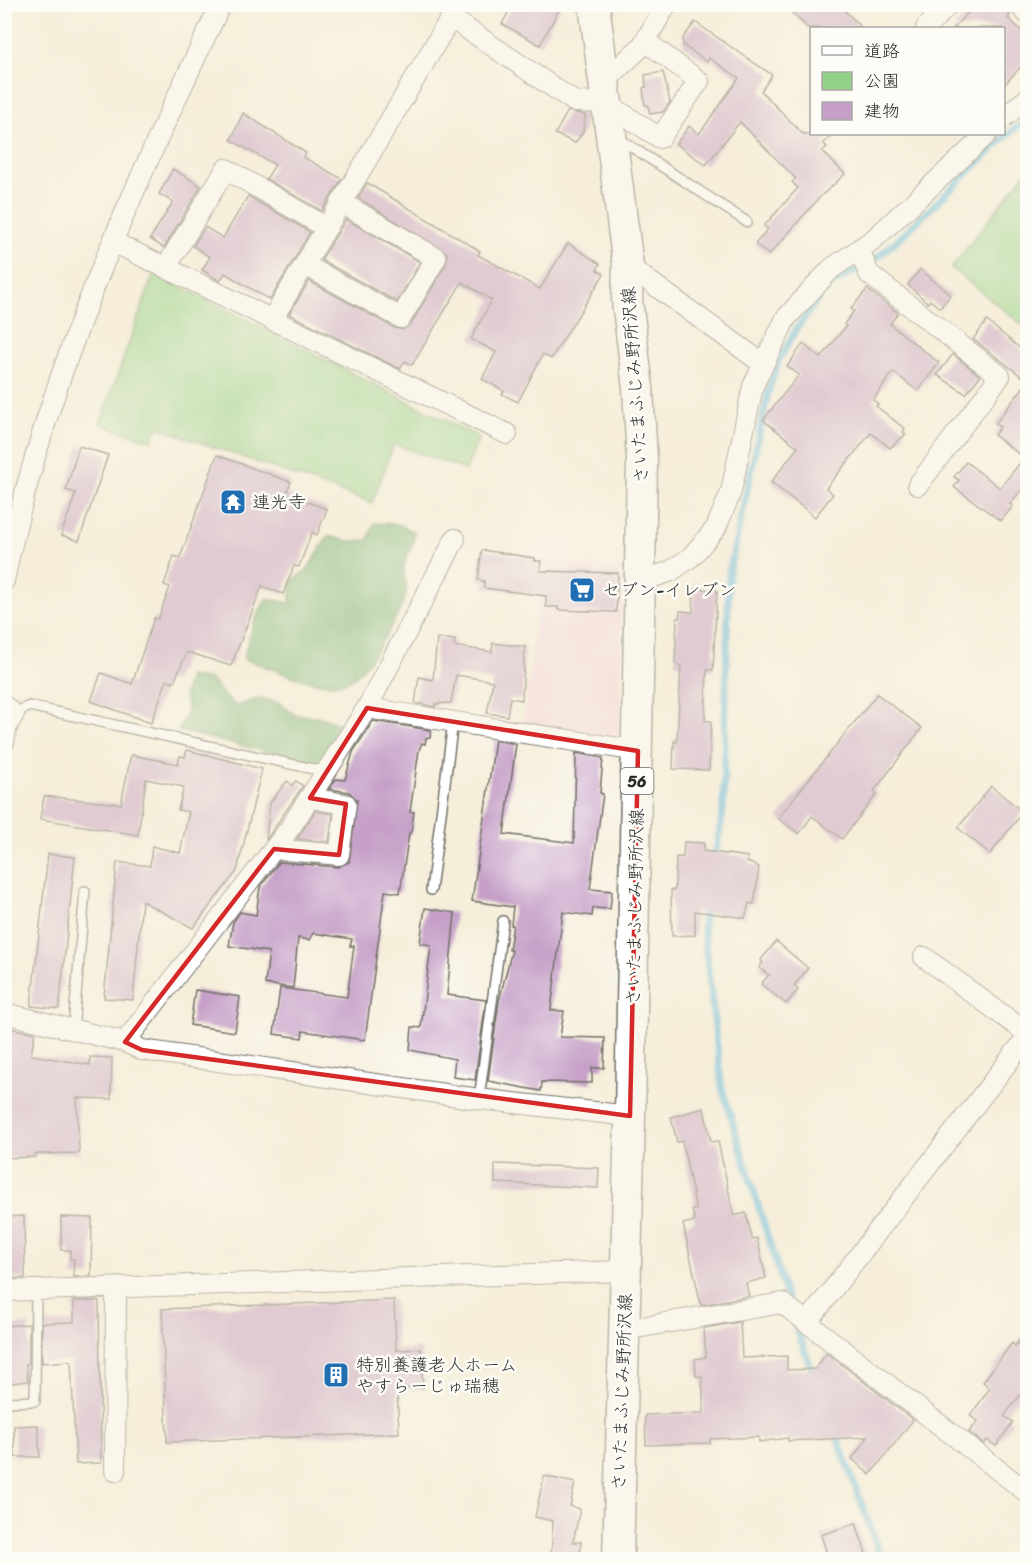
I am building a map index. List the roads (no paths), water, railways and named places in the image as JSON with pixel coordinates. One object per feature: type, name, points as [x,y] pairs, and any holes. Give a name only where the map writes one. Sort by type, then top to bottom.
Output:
[{"type":"main road","name":"さいたまふじみ野所沢線","points":[[594,4],[628,266],[627,300],[638,388],[642,462],[642,581],[618,1560]]},
{"type":"street","points":[[4,581],[14,532],[73,339],[149,154],[221,4]]},
{"type":"street","points":[[273,318],[455,11],[575,102],[605,92],[645,41],[667,4]]},
{"type":"street","points":[[927,27],[949,4]]},
{"type":"street","points":[[1018,4],[1028,14]]},
{"type":"street","points":[[605,92],[660,138],[699,81],[645,41]]},
{"type":"street","points":[[1005,116],[1026,102]]},
{"type":"street","points":[[642,581],[671,571],[691,557],[716,528],[731,492],[753,386],[762,363],[786,318],[831,269],[859,249],[926,192],[985,135]]},
{"type":"street","points":[[166,267],[226,169],[327,228]]},
{"type":"street","points":[[305,265],[401,318],[436,258],[342,203]]},
{"type":"street","points":[[113,242],[507,434]]},
{"type":"street","points":[[859,249],[869,274],[1000,376],[918,485]]},
{"type":"street","points":[[628,266],[762,363]]},
{"type":"street","points":[[125,1042],[274,849],[310,798],[367,708],[455,538]]},
{"type":"street","points":[[367,708],[638,751]]},
{"type":"street","points":[[4,742],[9,710]]},
{"type":"street","points":[[274,849],[339,855],[346,804],[310,798]]},
{"type":"street","points":[[807,1323],[1028,1035],[924,957]]},
{"type":"street","points":[[4,1013],[125,1042],[142,1050],[479,1099],[630,1116]]},
{"type":"street","points":[[4,1291],[625,1271]]},
{"type":"street","points":[[115,1471],[116,1288]]},
{"type":"street","points":[[624,1330],[782,1303],[1028,1493]]},
{"type":"lane","points":[[610,133],[747,222]]},
{"type":"lane","points":[[9,710],[29,706],[327,772]]},
{"type":"lane","points":[[431,890],[453,722]]},
{"type":"lane","points":[[73,1030],[85,891]]},
{"type":"lane","points":[[479,1099],[503,921]]},
{"type":"lane","points":[[4,1402],[35,1401],[36,1290]]},
{"type":"waterway","points":[[714,861],[723,812],[729,572],[769,389],[779,360],[797,328],[826,288],[879,256],[1007,135],[1028,119]]},
{"type":"waterway","points":[[706,905],[703,925],[722,1088],[788,1302]]},
{"type":"waterway","points":[[793,1319],[814,1376]]},
{"type":"waterway","points":[[835,1431],[882,1560]]},
{"type":"place","name":"連光寺","points":[[233,502]]},
{"type":"place","name":"セブン-イレブン","points":[[582,590]]},
{"type":"place","name":"特別養護老人ホーム やすらーじゅ瑞穂","points":[[336,1375]]}]
